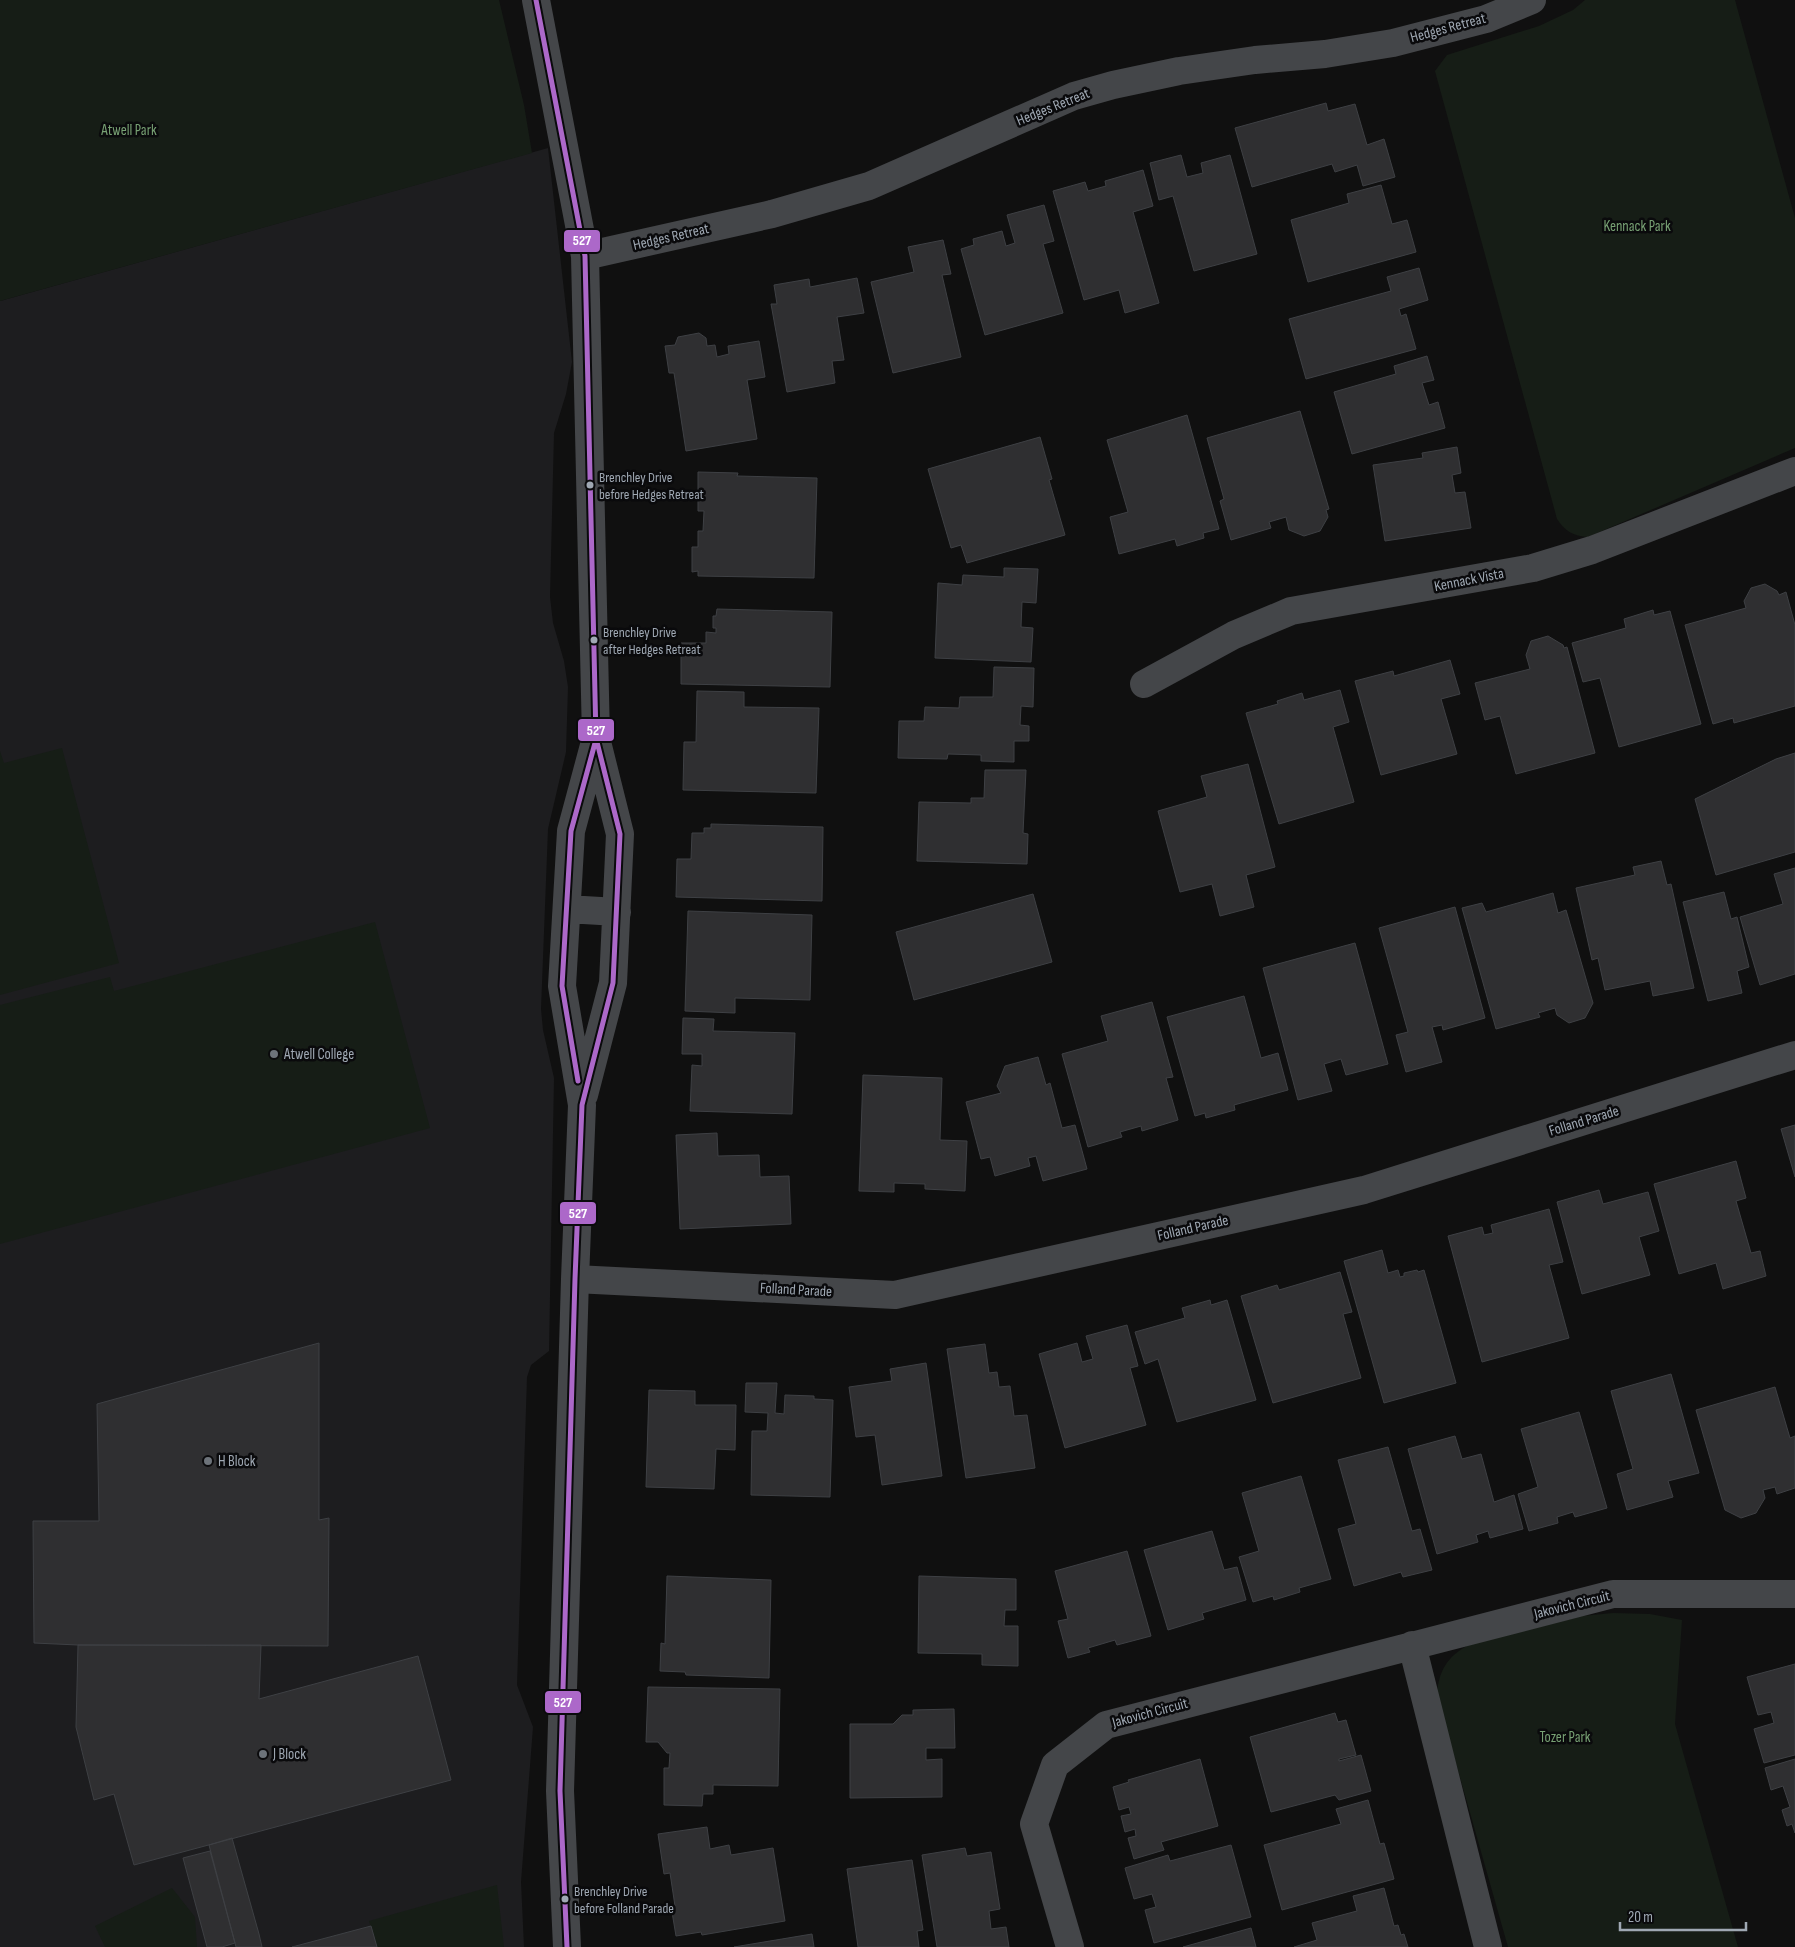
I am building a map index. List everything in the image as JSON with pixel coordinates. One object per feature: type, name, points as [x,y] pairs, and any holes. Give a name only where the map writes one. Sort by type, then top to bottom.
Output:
[{"type":"street","points":[[536,0],[585,256],[596,738],[620,834],[613,983],[582,1105]]},
{"type":"street","name":"Hedges Retreat","points":[[585,256],[772,214],[868,186],[1074,96],[1113,85],[1179,71],[1255,60],[1325,54],[1393,42],[1486,19],[1532,0]]},
{"type":"street","name":"Kennack Vista","points":[[1144,684],[1234,636],[1291,612],[1533,568],[1592,550],[1795,471]]},
{"type":"street","points":[[567,1947],[560,1791],[582,1105],[562,986],[571,831],[596,738]]},
{"type":"street","points":[[567,909],[616,912]]},
{"type":"street","name":"Folland Parade","points":[[575,1279],[894,1295],[1364,1190],[1795,1055]]},
{"type":"street","name":"Jakovich Circuit","points":[[1070,1947],[1034,1824],[1055,1765],[1106,1725],[1613,1594],[1795,1594]]},
{"type":"street","points":[[1412,1645],[1488,1947]]},
{"type":"shaded area","name":"Atwell College","points":[[548,148],[572,362],[566,394],[554,433],[550,597],[553,623],[564,661],[568,687],[566,752],[548,829],[541,1009],[543,1030],[554,1078],[549,1351],[531,1365],[527,1377],[517,1685],[533,1727],[521,1882],[524,1947],[0,1947],[0,301]]},
{"type":"green space","name":"Atwell Park","points":[[0,0],[499,0],[524,105],[532,153],[0,301]]},
{"type":"green space","name":"Kennack Park","points":[[1585,0],[1735,0],[1795,218],[1795,448],[1588,537],[1570,532],[1557,519],[1435,71],[1447,55],[1539,26],[1573,10]]},
{"type":"green space","points":[[62,748],[119,963],[0,995],[0,751],[4,763]]},
{"type":"green space","points":[[375,922],[430,1128],[0,1244],[0,1005],[110,977],[114,991]]},
{"type":"green space","name":"Tozer Park","points":[[1613,1613],[1650,1614],[1682,1620],[1675,1724],[1738,1947],[1508,1947],[1437,1696],[1439,1679],[1449,1660],[1461,1649],[1469,1645],[1582,1616]]},
{"type":"green space","points":[[497,1885],[504,1947],[377,1947],[369,1921]]},
{"type":"green space","points":[[172,1888],[195,1917],[197,1947],[105,1947],[95,1926]]},
{"type":"building","points":[[1326,103],[1328,111],[1355,104],[1367,145],[1384,139],[1395,177],[1363,186],[1357,165],[1335,172],[1332,164],[1252,187],[1235,128]]},
{"type":"building","points":[[1181,155],[1187,177],[1203,173],[1201,163],[1230,155],[1257,254],[1194,271],[1173,196],[1159,200],[1150,163]]},
{"type":"building","points":[[1143,170],[1153,206],[1133,212],[1159,303],[1125,313],[1119,290],[1084,300],[1053,191],[1085,182],[1088,191],[1106,186],[1105,181]]},
{"type":"building","points":[[1381,185],[1392,224],[1407,220],[1416,252],[1308,282],[1291,220],[1349,203],[1347,194]]},
{"type":"building","points":[[1044,205],[1054,241],[1043,244],[1063,313],[985,335],[961,249],[974,245],[973,239],[1002,231],[1006,246],[1015,243],[1007,215]]},
{"type":"building","points":[[943,240],[951,274],[942,275],[961,357],[893,373],[871,282],[914,272],[908,247]]},
{"type":"building","points":[[1419,268],[1428,300],[1399,309],[1401,316],[1406,314],[1416,349],[1306,379],[1289,319],[1391,291],[1387,277]]},
{"type":"building","points":[[857,278],[864,313],[837,317],[844,360],[832,361],[835,383],[787,392],[771,304],[777,304],[774,285],[809,279],[810,287]]},
{"type":"building","points":[[699,333],[706,338],[707,346],[715,345],[717,357],[729,354],[728,346],[759,341],[765,377],[747,380],[757,439],[686,451],[674,373],[669,373],[665,346],[675,345],[678,337]]},
{"type":"building","points":[[1427,356],[1434,380],[1422,383],[1429,405],[1438,402],[1445,428],[1352,454],[1334,392],[1396,374],[1394,366]]},
{"type":"building","points":[[1300,411],[1329,509],[1326,510],[1328,517],[1320,531],[1304,536],[1289,530],[1286,517],[1269,522],[1271,528],[1231,540],[1220,501],[1224,499],[1207,438]]},
{"type":"building","points":[[1187,415],[1219,529],[1203,533],[1204,538],[1177,546],[1175,539],[1119,554],[1110,517],[1128,512],[1107,440]]},
{"type":"building","points":[[1040,437],[1052,479],[1049,480],[1065,535],[967,563],[961,545],[951,548],[928,469]]},
{"type":"building","points":[[1457,447],[1461,473],[1452,475],[1455,493],[1465,492],[1471,528],[1385,541],[1373,465],[1423,458],[1422,453]]},
{"type":"building","points":[[698,472],[738,473],[737,476],[817,478],[814,578],[698,576],[698,571],[692,572],[692,547],[698,547],[698,531],[703,531],[704,511],[698,511]]},
{"type":"building","points":[[1004,568],[1038,569],[1036,603],[1022,602],[1021,627],[1033,628],[1031,662],[935,658],[938,583],[962,585],[963,575],[1004,577]]},
{"type":"building","points":[[1765,584],[1777,591],[1779,595],[1786,592],[1795,625],[1795,706],[1734,723],[1733,718],[1713,724],[1685,625],[1746,608],[1744,601],[1751,588]]},
{"type":"building","points":[[717,609],[832,612],[830,687],[681,684],[681,643],[706,643],[706,632],[716,633],[716,628],[713,628],[713,616],[716,616]]},
{"type":"building","points":[[1653,610],[1654,615],[1670,611],[1701,724],[1619,747],[1600,678],[1583,682],[1572,643],[1626,628],[1624,619]]},
{"type":"building","points":[[1548,636],[1563,645],[1564,648],[1567,647],[1595,753],[1516,774],[1500,716],[1485,720],[1475,683],[1530,669],[1526,655],[1531,641]]},
{"type":"building","points":[[1450,660],[1460,694],[1441,699],[1457,754],[1381,775],[1355,681],[1393,671],[1394,676]]},
{"type":"building","points":[[994,667],[1034,668],[1033,707],[1021,706],[1020,725],[1029,726],[1029,741],[1014,741],[1014,762],[981,761],[981,755],[948,754],[947,759],[898,758],[899,721],[924,721],[925,707],[959,708],[960,697],[993,697]]},
{"type":"building","points":[[1340,690],[1349,722],[1333,727],[1354,802],[1279,824],[1246,713],[1278,704],[1277,701],[1302,693],[1304,700]]},
{"type":"building","points":[[697,691],[744,692],[744,707],[819,708],[816,793],[683,790],[684,742],[696,742]]},
{"type":"building","points":[[1795,753],[1795,852],[1716,875],[1695,799],[1776,759]]},
{"type":"building","points":[[1248,764],[1275,867],[1246,875],[1254,907],[1220,916],[1212,884],[1180,892],[1158,811],[1207,797],[1201,776]]},
{"type":"building","points":[[985,770],[1026,770],[1023,833],[1028,834],[1027,864],[917,861],[919,802],[971,803],[971,798],[984,798]]},
{"type":"building","points":[[711,824],[823,827],[822,901],[676,897],[677,859],[691,859],[692,833],[704,833],[704,828],[711,828]]},
{"type":"building","points":[[1661,861],[1667,885],[1671,884],[1694,988],[1653,996],[1650,981],[1605,990],[1598,958],[1592,960],[1576,888],[1635,875],[1633,867]]},
{"type":"building","points":[[1795,868],[1795,974],[1760,985],[1740,917],[1783,904],[1774,874]]},
{"type":"building","points":[[1724,892],[1731,919],[1737,917],[1749,967],[1737,971],[1742,993],[1708,1001],[1683,902]]},
{"type":"building","points":[[1553,893],[1558,913],[1566,910],[1593,1003],[1585,1018],[1569,1023],[1557,1015],[1555,1008],[1538,1013],[1540,1017],[1496,1029],[1462,908],[1482,903],[1486,912]]},
{"type":"building","points":[[1033,894],[1052,962],[914,1000],[896,932]]},
{"type":"building","points":[[1455,907],[1485,1018],[1443,1030],[1442,1025],[1432,1027],[1442,1062],[1406,1072],[1396,1035],[1408,1032],[1379,928]]},
{"type":"building","points":[[688,911],[812,915],[810,1000],[735,998],[735,1013],[685,1011]]},
{"type":"building","points":[[1355,943],[1388,1064],[1346,1075],[1341,1059],[1324,1064],[1332,1091],[1298,1100],[1263,968]]},
{"type":"building","points":[[1244,996],[1261,1058],[1278,1053],[1288,1090],[1234,1105],[1235,1110],[1206,1118],[1205,1113],[1195,1116],[1167,1017]]},
{"type":"building","points":[[1152,1002],[1173,1077],[1166,1078],[1178,1120],[1142,1131],[1141,1126],[1120,1132],[1122,1137],[1088,1147],[1062,1054],[1108,1041],[1101,1016]]},
{"type":"building","points":[[683,1018],[714,1019],[713,1031],[795,1033],[792,1114],[690,1111],[692,1065],[702,1066],[702,1054],[682,1054]]},
{"type":"building","points":[[1038,1057],[1046,1085],[1050,1083],[1062,1128],[1075,1125],[1087,1169],[1043,1181],[1036,1156],[1028,1158],[1030,1166],[995,1176],[990,1157],[981,1159],[966,1102],[1001,1093],[997,1086],[1005,1066]]},
{"type":"building","points":[[863,1075],[942,1078],[940,1140],[967,1141],[965,1191],[925,1189],[925,1184],[894,1183],[894,1192],[859,1191]]},
{"type":"building","points":[[1795,1125],[1795,1177],[1781,1129]]},
{"type":"building","points":[[717,1133],[718,1156],[759,1155],[760,1177],[789,1176],[791,1224],[680,1229],[676,1135]]},
{"type":"building","points":[[1736,1161],[1746,1198],[1736,1201],[1751,1253],[1760,1251],[1766,1276],[1723,1289],[1716,1263],[1679,1274],[1654,1184]]},
{"type":"building","points":[[1599,1190],[1603,1204],[1648,1192],[1659,1231],[1639,1237],[1650,1275],[1582,1294],[1557,1202]]},
{"type":"building","points":[[1549,1209],[1563,1262],[1549,1265],[1569,1338],[1482,1362],[1448,1236],[1482,1227],[1484,1235],[1493,1233],[1491,1225]]},
{"type":"building","points":[[1382,1250],[1388,1273],[1398,1270],[1400,1277],[1404,1276],[1404,1273],[1424,1270],[1456,1383],[1384,1403],[1344,1261]]},
{"type":"building","points":[[1340,1272],[1352,1312],[1343,1314],[1361,1378],[1273,1403],[1241,1296],[1277,1285],[1279,1290]]},
{"type":"building","points":[[1210,1300],[1211,1305],[1227,1300],[1256,1400],[1177,1422],[1158,1359],[1145,1364],[1135,1332],[1185,1318],[1182,1308]]},
{"type":"building","points":[[1127,1325],[1138,1366],[1130,1368],[1146,1425],[1065,1448],[1039,1354],[1077,1343],[1082,1362],[1093,1359],[1086,1336]]},
{"type":"building","name":"H Block","points":[[319,1343],[319,1520],[329,1518],[328,1646],[78,1645],[34,1643],[33,1521],[99,1521],[97,1404]]},
{"type":"building","points":[[985,1344],[989,1373],[997,1372],[999,1387],[1010,1386],[1014,1416],[1027,1415],[1035,1468],[966,1478],[947,1349]]},
{"type":"building","points":[[926,1363],[942,1476],[882,1485],[875,1435],[856,1437],[849,1387],[892,1381],[890,1369]]},
{"type":"building","points":[[1671,1374],[1699,1473],[1668,1481],[1673,1497],[1627,1510],[1617,1474],[1633,1469],[1611,1391]]},
{"type":"building","points":[[746,1383],[777,1383],[775,1413],[784,1414],[785,1395],[814,1396],[814,1399],[833,1400],[830,1497],[751,1495],[752,1431],[767,1431],[768,1413],[745,1412]]},
{"type":"building","points":[[1775,1387],[1790,1438],[1795,1436],[1795,1488],[1777,1494],[1775,1487],[1763,1490],[1765,1498],[1756,1513],[1741,1518],[1725,1510],[1696,1410]]},
{"type":"building","points":[[649,1390],[695,1391],[695,1405],[736,1405],[735,1450],[716,1449],[714,1489],[646,1487]]},
{"type":"building","points":[[1579,1412],[1607,1508],[1575,1517],[1573,1512],[1557,1517],[1558,1523],[1529,1531],[1518,1494],[1538,1487],[1521,1429]]},
{"type":"building","points":[[1455,1436],[1462,1459],[1481,1454],[1494,1502],[1514,1495],[1523,1529],[1490,1538],[1488,1531],[1476,1535],[1478,1542],[1437,1554],[1408,1449]]},
{"type":"building","points":[[1388,1447],[1412,1531],[1420,1529],[1432,1570],[1403,1577],[1401,1572],[1354,1586],[1338,1529],[1356,1524],[1338,1460]]},
{"type":"building","points":[[1301,1476],[1331,1579],[1299,1588],[1300,1592],[1274,1600],[1273,1596],[1253,1602],[1239,1557],[1259,1551],[1242,1493]]},
{"type":"building","points":[[1212,1531],[1224,1570],[1237,1567],[1246,1600],[1202,1613],[1204,1619],[1168,1630],[1144,1550]]},
{"type":"building","points":[[1127,1551],[1151,1636],[1117,1645],[1115,1640],[1088,1648],[1090,1652],[1068,1658],[1058,1621],[1068,1619],[1055,1571]]},
{"type":"building","points":[[667,1576],[771,1580],[769,1678],[686,1675],[685,1672],[660,1671],[661,1643],[665,1644]]},
{"type":"building","points":[[919,1576],[1016,1579],[1016,1610],[1005,1610],[1004,1626],[1018,1626],[1018,1666],[982,1665],[982,1654],[918,1653]]},
{"type":"building","name":"J Block","points":[[78,1645],[261,1645],[259,1699],[418,1656],[451,1780],[134,1865],[114,1794],[94,1800],[76,1727]]},
{"type":"building","points":[[1795,1664],[1795,1755],[1764,1763],[1754,1729],[1774,1723],[1771,1712],[1758,1715],[1747,1677]]},
{"type":"building","points":[[648,1687],[780,1689],[778,1786],[713,1785],[713,1794],[703,1794],[702,1806],[664,1805],[664,1768],[669,1768],[670,1753],[667,1753],[658,1742],[646,1742]]},
{"type":"building","points":[[954,1709],[955,1748],[926,1748],[926,1760],[942,1759],[942,1797],[850,1798],[850,1724],[893,1724],[902,1715],[913,1715],[913,1710]]},
{"type":"building","points":[[1335,1713],[1338,1722],[1346,1720],[1356,1755],[1339,1759],[1339,1761],[1361,1755],[1371,1791],[1339,1800],[1335,1795],[1271,1812],[1250,1737]]},
{"type":"building","points":[[1200,1759],[1218,1826],[1161,1842],[1164,1850],[1134,1859],[1128,1838],[1136,1836],[1135,1829],[1125,1832],[1121,1816],[1131,1814],[1129,1807],[1119,1810],[1113,1787],[1129,1782],[1128,1780]]},
{"type":"building","points":[[1795,1759],[1795,1833],[1792,1824],[1787,1826],[1782,1810],[1790,1807],[1783,1786],[1771,1790],[1765,1768]]},
{"type":"building","points":[[1368,1800],[1380,1844],[1384,1843],[1394,1879],[1282,1910],[1264,1845],[1341,1824],[1336,1809]]},
{"type":"building","points":[[707,1827],[710,1849],[729,1845],[731,1855],[773,1848],[785,1921],[702,1935],[701,1932],[676,1936],[671,1906],[675,1906],[670,1873],[664,1874],[658,1834]]},
{"type":"building","points":[[232,1838],[262,1947],[236,1947],[209,1845]]},
{"type":"building","points":[[1231,1845],[1251,1917],[1154,1943],[1145,1910],[1156,1907],[1152,1894],[1134,1899],[1125,1868],[1168,1855],[1170,1861]]},
{"type":"building","points":[[965,1848],[967,1856],[991,1852],[1000,1909],[989,1911],[991,1929],[1006,1927],[1009,1947],[937,1947],[922,1855]]},
{"type":"building","points":[[210,1851],[235,1943],[222,1947],[207,1947],[183,1858]]},
{"type":"building","points":[[912,1860],[923,1930],[917,1931],[919,1947],[858,1947],[847,1869]]},
{"type":"building","points":[[1384,1888],[1394,1926],[1398,1925],[1401,1935],[1404,1934],[1408,1947],[1294,1947],[1317,1940],[1312,1923],[1357,1911],[1353,1896]]},
{"type":"building","points":[[371,1926],[377,1947],[292,1947]]},
{"type":"building","points":[[1251,1928],[1256,1947],[1183,1947]]},
{"type":"building","points":[[812,1934],[814,1947],[734,1947]]},
{"type":"transit line","name":"527","points":[[536,0],[585,256],[596,738],[620,834],[613,983],[582,1105],[560,1791],[567,1947]]},
{"type":"transit line","name":"527","points":[[578,1081],[562,986],[571,831],[595,743]]},
{"type":"place","name":"Brenchley Drive before Hedges Retreat","points":[[590,485]]},
{"type":"place","name":"Brenchley Drive after Hedges Retreat","points":[[594,640]]},
{"type":"place","name":"Atwell College","points":[[274,1054]]},
{"type":"place","name":"H Block","points":[[208,1461]]},
{"type":"place","name":"J Block","points":[[263,1754]]},
{"type":"place","name":"Brenchley Drive before Folland Parade","points":[[565,1899]]}]
